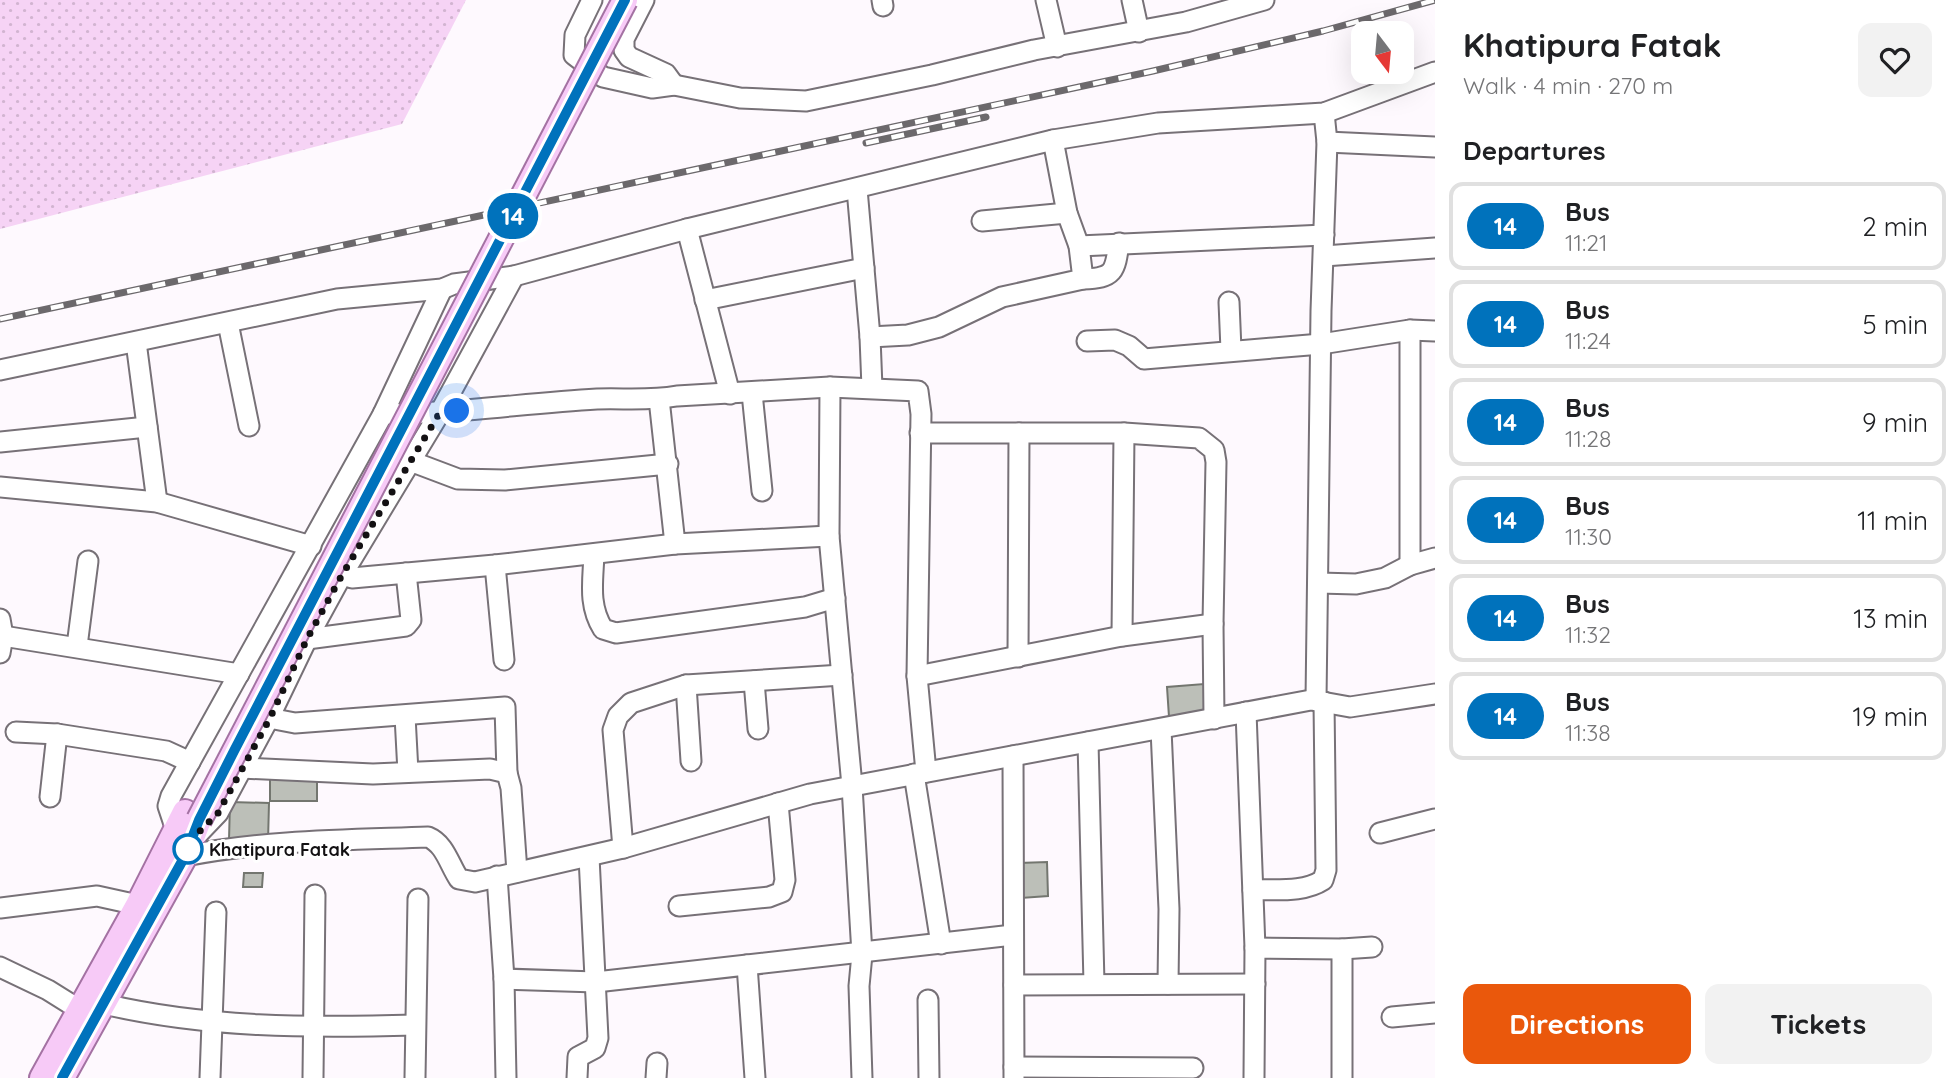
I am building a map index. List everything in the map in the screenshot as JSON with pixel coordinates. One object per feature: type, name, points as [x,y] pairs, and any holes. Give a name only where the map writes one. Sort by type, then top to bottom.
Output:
[{"type":"main road","points":[[62,1078],[91,1003],[138,905],[187,832],[607,0]]},
{"type":"main road","points":[[42,1078],[91,1003],[187,832],[625,0]]},
{"type":"street","points":[[592,0],[575,35],[574,55],[603,76],[652,88],[674,85],[740,97],[806,101],[1185,22],[1223,5],[1264,0]]},
{"type":"street","points":[[644,0],[624,39],[624,50],[629,57],[666,74],[674,85]]},
{"type":"street","points":[[1046,0],[1057,47]]},
{"type":"street","points":[[1132,0],[1139,32]]},
{"type":"street","points":[[0,370],[337,299],[442,289],[453,284],[514,276],[687,229],[1053,140],[1158,123],[1324,113],[1435,72]]},
{"type":"street","points":[[1253,890],[1313,886],[1323,880],[1326,870],[1319,583],[1321,344],[1328,142],[1324,113]]},
{"type":"street","points":[[1053,140],[1067,213],[1079,246],[1083,279]]},
{"type":"street","points":[[1328,142],[1435,146]]},
{"type":"street","points":[[857,189],[872,388]]},
{"type":"street","points":[[982,221],[1067,213]]},
{"type":"street","points":[[687,229],[730,394]]},
{"type":"street","points":[[1079,246],[1324,235]]},
{"type":"street","points":[[870,337],[908,335],[939,327],[1002,296],[1083,279],[1105,279],[1116,264],[1119,243]]},
{"type":"street","points":[[1324,256],[1435,247]]},
{"type":"street","points":[[705,300],[864,268]]},
{"type":"street","points":[[187,832],[218,813],[270,718],[307,639],[342,575],[439,414],[514,276]]},
{"type":"street","points":[[442,289],[383,414],[168,806],[187,832],[225,848],[428,837],[436,841],[459,879],[475,882],[589,857],[810,794],[1247,712],[1320,701],[1350,707],[1435,694]]},
{"type":"street","points":[[1229,302],[1231,350]]},
{"type":"street","points":[[228,323],[249,426]]},
{"type":"street","points":[[1410,330],[1410,565]]},
{"type":"street","points":[[1087,341],[1115,340],[1129,346],[1144,359],[1321,344],[1410,330],[1435,331]]},
{"type":"street","points":[[136,342],[157,502]]},
{"type":"street","points":[[383,414],[439,414],[597,399],[659,399],[830,387],[918,391],[921,414],[917,676],[920,773],[941,944]]},
{"type":"street","points":[[830,387],[829,536],[852,786],[862,954],[859,986],[862,1078]]},
{"type":"street","points":[[752,393],[762,491]]},
{"type":"street","points":[[659,399],[675,544]]},
{"type":"street","points":[[0,442],[147,426]]},
{"type":"street","points":[[920,433],[1124,433],[1199,438],[1214,450],[1214,719]]},
{"type":"street","points":[[1018,657],[1019,433]]},
{"type":"street","points":[[1122,636],[1124,433]]},
{"type":"street","points":[[367,444],[458,479],[505,480],[668,464]]},
{"type":"street","points":[[0,487],[157,502],[311,546]]},
{"type":"street","points":[[342,575],[352,578],[495,565],[675,544],[829,536]]},
{"type":"street","points":[[594,554],[591,604],[603,629],[616,633],[806,607],[835,598]]},
{"type":"street","points":[[1319,583],[1356,584],[1385,578],[1410,565],[1435,558]]},
{"type":"street","points":[[77,646],[88,561]]},
{"type":"street","points":[[495,565],[504,660]]},
{"type":"street","points":[[307,639],[406,626],[411,620],[406,573]]},
{"type":"street","points":[[917,676],[1122,636],[1213,624]]},
{"type":"street","points":[[1,636],[77,646],[239,674]]},
{"type":"street","points":[[623,848],[613,730],[618,716],[631,703],[686,685],[842,675]]},
{"type":"street","points":[[754,681],[758,729]]},
{"type":"street","points":[[686,685],[691,761]]},
{"type":"street","points":[[270,718],[295,723],[505,708],[507,773],[511,788],[517,872]]},
{"type":"street","points":[[1247,712],[1255,948],[1254,1078]]},
{"type":"street","points":[[405,716],[408,772]]},
{"type":"street","points":[[1161,729],[1169,909],[1168,984]]},
{"type":"street","points":[[16,732],[57,734],[166,751],[190,762]]},
{"type":"street","points":[[50,797],[57,734]]},
{"type":"street","points":[[1087,742],[1094,984]]},
{"type":"street","points":[[1013,756],[1014,1073],[1193,1068]]},
{"type":"street","points":[[241,768],[373,774],[490,769],[507,773]]},
{"type":"street","points":[[679,906],[769,897],[782,892],[785,880],[778,803]]},
{"type":"street","points":[[1380,833],[1435,819]]},
{"type":"street","points":[[577,1078],[578,1057],[596,1048],[598,1038],[589,857]]},
{"type":"street","points":[[497,876],[504,979],[506,1078]]},
{"type":"street","points":[[0,908],[103,895],[138,905]]},
{"type":"street","points":[[313,1078],[315,895]]},
{"type":"street","points":[[415,1078],[418,899]]},
{"type":"street","points":[[210,1078],[216,912]]},
{"type":"street","points":[[504,979],[596,982],[1013,935]]},
{"type":"street","points":[[1255,948],[1372,947]]},
{"type":"street","points":[[1342,949],[1342,1078]]},
{"type":"street","points":[[747,965],[755,1078]]},
{"type":"street","points":[[0,967],[48,990],[91,1003],[150,1015],[314,1028],[415,1026]]},
{"type":"street","points":[[1014,985],[1255,984]]},
{"type":"street","points":[[928,1000],[929,1078]]},
{"type":"street","points":[[1392,1017],[1435,1013]]},
{"type":"shaded area","points":[[0,0],[466,0],[402,124],[0,229]]},
{"type":"building","points":[[1204,684],[1206,714],[1169,717],[1167,687]]},
{"type":"building","points":[[270,779],[317,779],[317,801],[270,801]]},
{"type":"building","points":[[230,802],[269,803],[268,842],[229,840]]},
{"type":"building","points":[[1047,862],[1048,896],[1021,898],[1019,863]]},
{"type":"building","points":[[244,873],[263,873],[262,887],[243,887]]},
{"type":"railway","points":[[0,319],[1153,71],[1323,31],[1435,0]]},
{"type":"railway","points":[[866,143],[986,117]]},
{"type":"bus line","name":"14","points":[[62,1078],[185,856],[199,820],[234,751],[625,0]]},
{"type":"place","name":"Khatipura Fatak","points":[[188,849]]},
{"type":"route","points":[[188,849],[185,856],[191,840],[218,813],[270,718],[307,639],[409,461],[439,414],[457,411]]}]
